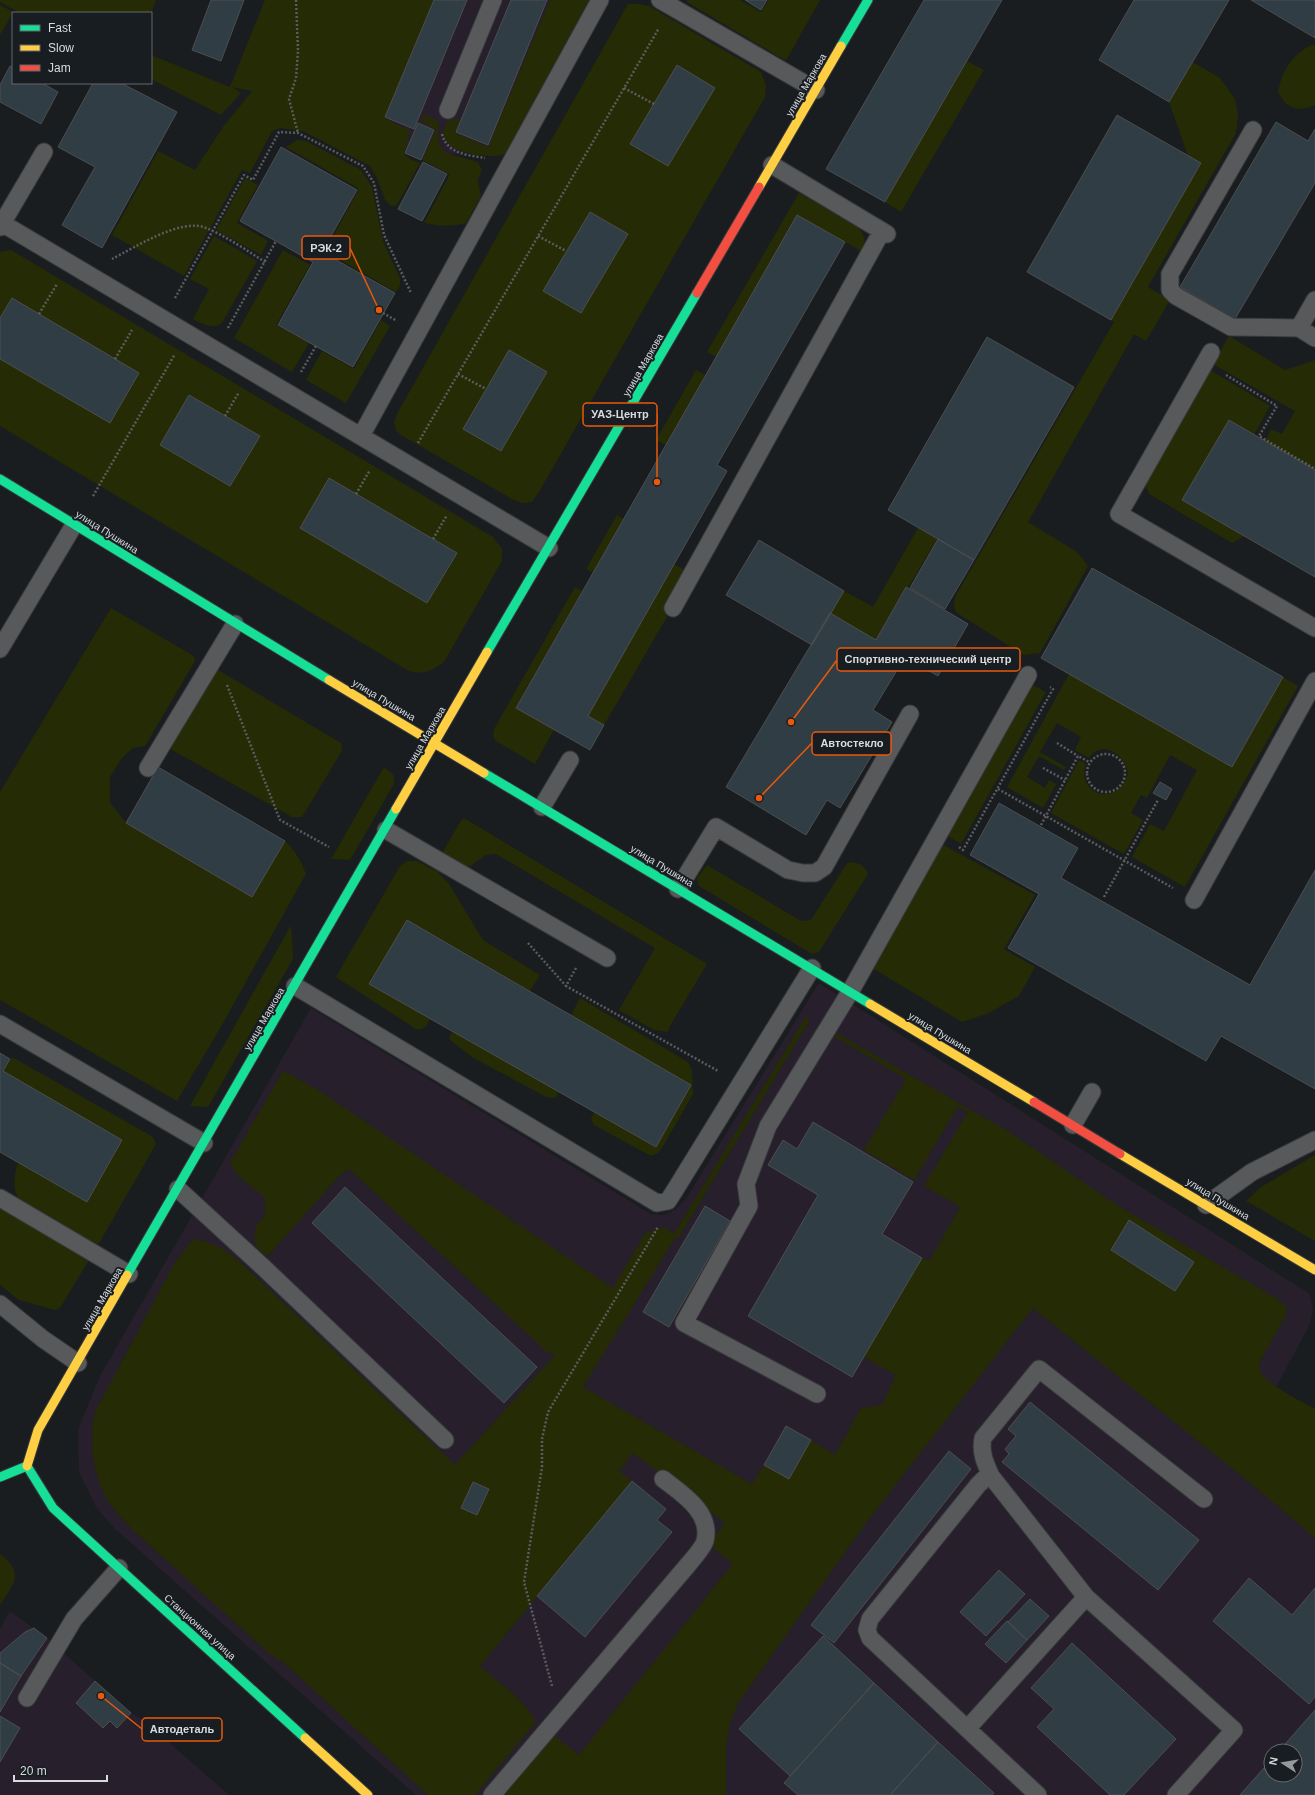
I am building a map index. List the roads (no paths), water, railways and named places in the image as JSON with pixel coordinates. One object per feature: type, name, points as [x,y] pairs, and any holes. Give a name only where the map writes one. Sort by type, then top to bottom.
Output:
[{"type":"street","name":"улица Маркова","points":[[27,1466],[38,1430],[435,743],[868,0]]},
{"type":"street","name":"улица Пушкина","points":[[0,479],[235,624],[1315,1270]]},
{"type":"street","points":[[0,1477],[27,1466]]},
{"type":"street","name":"Станционная улица","points":[[27,1466],[53,1508],[368,1795]]},
{"type":"lane","points":[[448,110],[493,0]]},
{"type":"lane","points":[[361,436],[600,0]]},
{"type":"lane","points":[[665,3],[816,90]]},
{"type":"lane","points":[[1253,130],[1170,274],[1170,290],[1176,296],[1231,328],[1299,328],[1315,338]]},
{"type":"lane","points":[[44,152],[1,224],[188,333],[549,548]]},
{"type":"lane","points":[[673,608],[884,233],[772,165]]},
{"type":"lane","points":[[1299,328],[1315,300]]},
{"type":"lane","points":[[1208,358],[1119,514],[1315,628]]},
{"type":"lane","points":[[0,649],[74,525]]},
{"type":"lane","points":[[148,768],[235,624]]},
{"type":"lane","points":[[817,1394],[684,1323],[749,1206],[746,1184],[768,1126],[850,992],[1028,674]]},
{"type":"lane","points":[[1194,900],[1315,681]]},
{"type":"lane","points":[[678,888],[716,827],[788,870],[803,873],[815,873],[824,867],[910,714]]},
{"type":"lane","points":[[542,807],[570,760]]},
{"type":"lane","points":[[386,830],[607,958]]},
{"type":"lane","points":[[295,986],[657,1202],[668,1201],[812,968]]},
{"type":"lane","points":[[0,1024],[204,1143]]},
{"type":"lane","points":[[1073,1125],[1092,1092]]},
{"type":"lane","points":[[1206,1205],[1252,1172],[1315,1140]]},
{"type":"lane","points":[[178,1189],[263,1267],[445,1440]]},
{"type":"lane","points":[[0,1198],[129,1274]]},
{"type":"lane","points":[[0,1304],[43,1339],[78,1363]]},
{"type":"lane","points":[[1176,1795],[1234,1730],[1086,1597],[991,1476],[982,1454],[981,1446],[983,1438],[1038,1369],[1204,1499]]},
{"type":"lane","points":[[991,1476],[984,1479],[978,1485],[870,1619],[867,1630],[870,1638],[1038,1795]]},
{"type":"lane","points":[[492,1795],[687,1566],[705,1542],[704,1522],[695,1505],[663,1479]]},
{"type":"lane","points":[[27,1698],[74,1618],[119,1568]]},
{"type":"lane","points":[[967,1729],[1086,1597]]},
{"type":"place","name":"РЭК-2","points":[[379,310]]},
{"type":"place","name":"УАЗ-Центр","points":[[657,482]]},
{"type":"place","name":"Спортивно-технический центр","points":[[791,722]]},
{"type":"place","name":"Автостекло","points":[[759,798]]},
{"type":"place","name":"Автодеталь","points":[[101,1696]]}]
